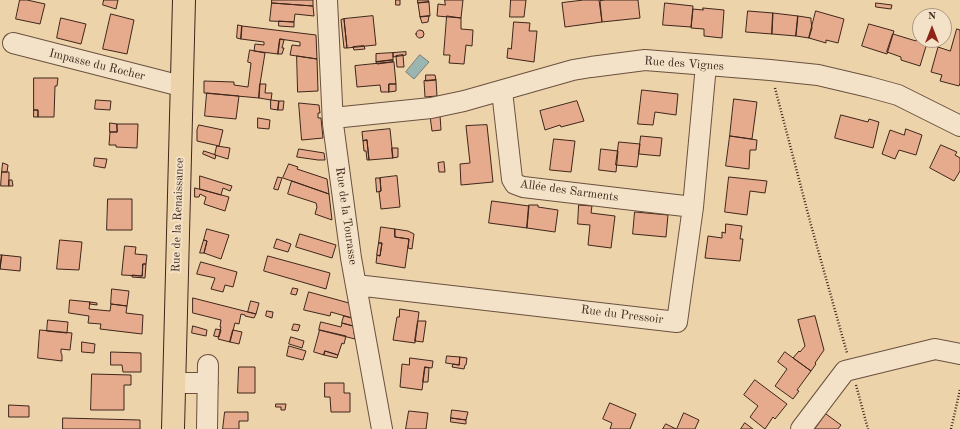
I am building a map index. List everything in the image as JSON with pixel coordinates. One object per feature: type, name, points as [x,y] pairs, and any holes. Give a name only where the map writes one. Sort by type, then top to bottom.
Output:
[{"type":"main road","name":"Rue de la Renaissance","points":[[173,429],[184,0]]},
{"type":"street","name":"Rue de la Tourasse","points":[[327,0],[333,118],[350,250],[382,429]]},
{"type":"street","name":"Impasse du Rocher","points":[[13,43],[181,86]]},
{"type":"street","name":"Rue des Vignes","points":[[333,118],[431,108],[502,91],[590,66],[644,60],[770,70],[818,76],[898,95],[960,126]]},
{"type":"street","name":"Rue du Pressoir","points":[[356,285],[678,322],[693,207],[706,65]]},
{"type":"street","name":"Allée des Sarments","points":[[502,91],[512,179],[515,184],[523,187],[693,207]]},
{"type":"street","points":[[801,429],[845,371],[935,349],[960,354]]},
{"type":"street","points":[[174,383],[208,374],[208,429]]},
{"type":"path","points":[[770,70],[811,225],[868,429]]},
{"type":"path","points":[[951,429],[960,390]]},
{"type":"water","points":[[420,55],[429,62],[414,79],[406,72]]},
{"type":"building","points":[[20,0],[45,4],[40,24],[16,19]]},
{"type":"building","points":[[104,0],[118,0],[116,9],[103,5]]},
{"type":"building","points":[[272,0],[313,0],[313,6],[272,3]]},
{"type":"building","points":[[396,0],[400,0],[400,5],[396,5]]},
{"type":"building","points":[[418,0],[428,0],[429,2],[418,3]]},
{"type":"building","points":[[445,0],[463,0],[461,18],[437,16],[438,4],[445,5]]},
{"type":"building","points":[[511,0],[526,0],[524,17],[510,17]]},
{"type":"building","points":[[584,0],[599,0],[602,22],[565,27],[562,3]]},
{"type":"building","points":[[638,0],[640,18],[602,22],[600,1]]},
{"type":"building","points":[[429,2],[430,16],[420,17],[418,3]]},
{"type":"building","points":[[272,3],[313,6],[314,16],[295,14],[294,22],[270,21]]},
{"type":"building","points":[[665,3],[693,6],[691,27],[663,25]]},
{"type":"building","points":[[876,3],[892,5],[891,9],[876,7]]},
{"type":"building","points":[[703,8],[724,10],[722,38],[704,36],[704,29],[691,28],[693,9],[703,10]]},
{"type":"building","points":[[748,11],[773,13],[772,34],[746,32]]},
{"type":"building","points":[[816,11],[844,19],[838,43],[826,40],[826,43],[809,38]]},
{"type":"building","points":[[773,13],[798,16],[796,36],[772,34]]},
{"type":"building","points":[[111,14],[134,20],[127,54],[103,49]]},
{"type":"building","points":[[373,16],[376,45],[347,48],[344,19]]},
{"type":"building","points":[[429,16],[428,22],[422,23],[420,17]]},
{"type":"building","points":[[447,16],[461,18],[461,29],[473,30],[472,46],[466,45],[464,64],[449,63],[450,55],[444,55]]},
{"type":"building","points":[[798,16],[811,18],[812,28],[809,38],[796,36]]},
{"type":"building","points":[[61,18],[86,24],[81,44],[57,38]]},
{"type":"building","points":[[344,19],[347,48],[344,48],[341,20]]},
{"type":"building","points":[[279,21],[294,22],[294,27],[279,26]]},
{"type":"building","points":[[514,22],[530,23],[529,31],[537,31],[534,62],[507,58],[508,48],[511,49]]},
{"type":"building","points":[[869,24],[894,31],[887,54],[862,46]]},
{"type":"building","points":[[238,25],[242,26],[241,39],[237,38]]},
{"type":"building","points":[[242,26],[316,35],[317,59],[290,55],[292,45],[300,46],[300,42],[280,39],[278,54],[254,51],[255,44],[264,45],[264,42],[241,39]]},
{"type":"building","points":[[957,29],[960,30],[959,86],[940,81],[942,75],[931,72],[938,48],[950,51]]},
{"type":"building","points":[[418,30],[422,30],[424,34],[422,38],[418,38],[416,36],[416,32]]},
{"type":"building","points":[[893,34],[912,40],[912,48],[925,48],[920,66],[901,60],[901,57],[887,52]]},
{"type":"building","points":[[280,39],[284,40],[282,48],[284,48],[282,54],[278,54]]},
{"type":"building","points":[[364,46],[365,49],[354,50],[353,47]]},
{"type":"building","points":[[250,50],[265,53],[259,98],[204,93],[204,81],[234,82],[234,85],[248,87],[251,63],[248,62]]},
{"type":"building","points":[[406,52],[406,55],[393,57],[393,53]]},
{"type":"building","points":[[393,53],[393,60],[376,62],[376,54]]},
{"type":"building","points":[[403,55],[404,67],[397,67],[396,56]]},
{"type":"building","points":[[297,56],[317,59],[318,91],[298,92]]},
{"type":"building","points":[[393,60],[393,62],[377,64],[376,62]]},
{"type":"building","points":[[394,62],[396,84],[389,84],[389,92],[381,92],[380,85],[357,87],[355,66]]},
{"type":"building","points":[[426,75],[435,75],[436,80],[426,81]]},
{"type":"building","points":[[34,78],[58,78],[57,86],[55,86],[54,117],[38,117],[38,110],[34,110]]},
{"type":"building","points":[[436,80],[437,96],[425,97],[424,81]]},
{"type":"building","points":[[260,84],[266,84],[265,93],[272,93],[271,100],[259,98]]},
{"type":"building","points":[[389,84],[396,84],[396,91],[389,92]]},
{"type":"building","points":[[642,90],[678,94],[676,115],[655,112],[653,125],[638,124]]},
{"type":"building","points":[[207,93],[239,96],[236,119],[205,116]]},
{"type":"building","points":[[734,99],[757,102],[752,139],[730,136]]},
{"type":"building","points":[[96,100],[111,101],[110,110],[95,109]]},
{"type":"building","points":[[271,100],[279,101],[278,110],[271,109]]},
{"type":"building","points":[[279,101],[284,101],[283,110],[278,110]]},
{"type":"building","points":[[577,101],[584,121],[561,127],[560,125],[545,130],[540,111]]},
{"type":"building","points":[[299,103],[319,105],[320,113],[318,113],[318,118],[321,118],[323,138],[302,140]]},
{"type":"building","points":[[34,110],[38,110],[38,117],[34,117]]},
{"type":"building","points":[[440,115],[441,130],[432,131],[430,116]]},
{"type":"building","points":[[841,115],[868,122],[869,119],[879,122],[873,148],[835,138]]},
{"type":"building","points":[[258,118],[270,120],[269,129],[258,128]]},
{"type":"building","points":[[110,123],[117,124],[117,132],[110,132]]},
{"type":"building","points":[[117,124],[138,124],[137,148],[116,147],[116,145],[109,145],[110,132],[117,132]]},
{"type":"building","points":[[199,125],[223,130],[219,146],[197,141],[197,130]]},
{"type":"building","points":[[487,125],[493,182],[461,185],[460,164],[470,163],[466,126]]},
{"type":"building","points":[[390,129],[393,158],[369,160],[367,140],[363,141],[362,132]]},
{"type":"building","points":[[906,129],[922,135],[916,155],[899,150],[895,159],[882,154],[890,130],[904,135]]},
{"type":"building","points":[[641,136],[662,138],[660,156],[639,154]]},
{"type":"building","points":[[730,136],[757,140],[756,150],[750,150],[749,169],[726,166]]},
{"type":"building","points":[[554,139],[575,141],[571,172],[550,170]]},
{"type":"building","points":[[367,140],[369,160],[367,160],[366,151],[364,151],[363,141]]},
{"type":"building","points":[[619,142],[640,144],[637,167],[616,165]]},
{"type":"building","points":[[941,145],[957,152],[955,155],[960,158],[960,171],[954,181],[930,168]]},
{"type":"building","points":[[217,146],[230,148],[228,159],[215,155]]},
{"type":"building","points":[[392,148],[398,148],[398,157],[393,158]]},
{"type":"building","points":[[299,149],[324,153],[325,160],[297,157]]},
{"type":"building","points":[[601,149],[618,151],[616,172],[599,170]]},
{"type":"building","points":[[204,151],[216,155],[215,159],[203,154]]},
{"type":"building","points":[[95,158],[107,159],[105,168],[94,166]]},
{"type":"building","points":[[444,162],[445,172],[439,172],[438,163]]},
{"type":"building","points":[[3,163],[8,165],[7,172],[2,172]]},
{"type":"building","points":[[289,164],[298,167],[297,169],[327,179],[329,194],[283,178]]},
{"type":"building","points":[[2,172],[9,172],[9,186],[1,186]]},
{"type":"building","points":[[200,176],[232,186],[230,191],[223,188],[221,195],[200,189]]},
{"type":"building","points":[[397,176],[400,207],[381,209],[379,192],[381,191],[380,178]]},
{"type":"building","points":[[278,177],[282,178],[278,190],[274,189]]},
{"type":"building","points":[[729,177],[767,181],[765,193],[750,191],[747,215],[725,212]]},
{"type":"building","points":[[376,178],[380,178],[381,191],[377,192]]},
{"type":"building","points":[[9,180],[12,180],[13,186],[9,186]]},
{"type":"building","points":[[292,181],[329,194],[332,220],[315,214],[317,207],[316,203],[288,194]]},
{"type":"building","points":[[195,188],[229,197],[225,211],[204,204],[206,197],[200,194],[199,197],[195,197]]},
{"type":"building","points":[[108,199],[132,199],[132,230],[107,230]]},
{"type":"building","points":[[492,201],[529,206],[527,228],[489,223]]},
{"type":"building","points":[[529,205],[538,205],[538,207],[558,210],[555,232],[527,228]]},
{"type":"building","points":[[579,205],[592,206],[591,213],[615,216],[611,248],[588,245],[590,225],[578,224]]},
{"type":"building","points":[[635,212],[668,215],[666,237],[633,234]]},
{"type":"building","points":[[726,224],[742,226],[740,239],[743,239],[740,261],[705,258],[708,236],[722,238],[722,232],[725,233]]},
{"type":"building","points":[[381,227],[395,229],[395,237],[409,239],[405,268],[376,263],[377,255],[380,256],[382,243],[379,243]]},
{"type":"building","points":[[207,229],[229,235],[221,259],[204,253],[207,241],[204,240]]},
{"type":"building","points":[[395,229],[408,231],[414,234],[412,249],[408,248],[409,239],[395,237]]},
{"type":"building","points":[[300,234],[336,245],[332,258],[296,247]]},
{"type":"building","points":[[277,239],[291,244],[288,252],[274,248]]},
{"type":"building","points":[[60,240],[82,242],[79,270],[57,269]]},
{"type":"building","points":[[204,240],[207,241],[204,253],[200,253]]},
{"type":"building","points":[[379,243],[382,243],[380,256],[377,255]]},
{"type":"building","points":[[125,246],[136,247],[135,254],[147,255],[146,264],[143,264],[142,276],[122,275]]},
{"type":"building","points":[[0,255],[2,255],[0,269]]},
{"type":"building","points":[[2,255],[21,257],[20,271],[0,269]]},
{"type":"building","points":[[268,256],[330,273],[326,289],[264,271]]},
{"type":"building","points":[[201,262],[237,272],[233,287],[225,285],[223,292],[211,289],[215,278],[197,274]]},
{"type":"building","points":[[143,264],[146,264],[145,278],[132,277],[132,275],[142,276]]},
{"type":"building","points":[[293,288],[298,289],[296,295],[291,294]]},
{"type":"building","points":[[112,289],[129,291],[127,306],[111,304]]},
{"type":"building","points":[[309,292],[349,303],[352,318],[331,312],[330,316],[304,310]]},
{"type":"building","points":[[193,298],[256,314],[254,318],[241,314],[239,324],[235,323],[230,342],[218,339],[221,320],[193,313]]},
{"type":"building","points":[[70,300],[90,302],[89,309],[110,311],[111,304],[127,306],[126,313],[143,315],[142,334],[100,329],[101,324],[88,323],[89,316],[69,313]]},
{"type":"building","points":[[251,301],[259,303],[256,314],[248,312]]},
{"type":"building","points":[[90,302],[97,303],[97,305],[90,304]]},
{"type":"building","points":[[400,309],[419,312],[415,343],[393,340]]},
{"type":"building","points":[[267,311],[273,312],[272,318],[266,316]]},
{"type":"building","points":[[344,316],[352,318],[353,326],[342,323]]},
{"type":"building","points":[[815,316],[824,350],[811,371],[793,358],[805,346],[798,320]]},
{"type":"building","points":[[48,320],[68,322],[67,333],[47,331]]},
{"type":"building","points":[[418,321],[426,321],[423,342],[415,341]]},
{"type":"building","points":[[321,322],[341,327],[342,323],[353,326],[355,339],[319,330]]},
{"type":"building","points":[[294,324],[300,325],[298,331],[292,330]]},
{"type":"building","points":[[193,326],[207,330],[206,336],[192,333]]},
{"type":"building","points":[[216,329],[221,330],[219,337],[214,336]]},
{"type":"building","points":[[40,330],[72,333],[70,350],[61,349],[62,361],[38,358]]},
{"type":"building","points":[[233,330],[242,332],[239,344],[230,342]]},
{"type":"building","points":[[320,330],[346,336],[344,344],[342,343],[338,355],[325,351],[324,355],[314,352]]},
{"type":"building","points":[[291,337],[304,341],[302,348],[289,344]]},
{"type":"building","points":[[82,342],[95,344],[94,353],[82,352]]},
{"type":"building","points":[[289,346],[306,351],[303,360],[287,356]]},
{"type":"building","points":[[325,351],[338,355],[337,358],[324,355]]},
{"type":"building","points":[[111,352],[141,353],[141,372],[123,372],[122,365],[111,365]]},
{"type":"building","points":[[785,352],[811,371],[797,390],[799,391],[793,399],[775,386],[787,369],[778,362]]},
{"type":"building","points":[[447,356],[460,357],[459,365],[446,363]]},
{"type":"building","points":[[460,357],[467,358],[464,369],[452,367],[453,364],[459,365]]},
{"type":"building","points":[[410,358],[433,361],[432,368],[425,367],[422,390],[400,387],[402,364],[409,365]]},
{"type":"building","points":[[239,367],[255,367],[255,393],[238,393]]},
{"type":"building","points":[[425,367],[429,368],[428,382],[423,382]]},
{"type":"building","points":[[92,374],[131,375],[131,385],[124,385],[124,410],[91,410]]},
{"type":"building","points":[[755,380],[787,404],[775,419],[773,417],[765,429],[750,417],[758,406],[744,395]]},
{"type":"building","points":[[325,383],[344,383],[344,393],[350,393],[350,412],[331,412],[330,397],[325,397]]},
{"type":"building","points":[[610,403],[636,414],[630,429],[610,429],[612,423],[603,419]]},
{"type":"building","points":[[276,404],[286,404],[285,410],[281,410],[281,407],[276,407]]},
{"type":"building","points":[[9,405],[29,406],[29,417],[9,417]]},
{"type":"building","points":[[452,410],[468,412],[466,420],[451,418]]},
{"type":"building","points":[[409,411],[428,413],[426,429],[406,429]]},
{"type":"building","points":[[225,412],[248,412],[248,421],[239,421],[239,429],[223,429]]},
{"type":"building","points":[[684,413],[699,420],[695,429],[677,429]]},
{"type":"building","points":[[826,414],[841,425],[838,429],[815,429]]},
{"type":"building","points":[[63,418],[140,420],[140,429],[63,429]]},
{"type":"building","points":[[451,418],[466,420],[466,424],[451,422]]},
{"type":"building","points":[[745,423],[753,429],[741,429]]},
{"type":"building","points":[[666,424],[676,429],[663,429]]}]
